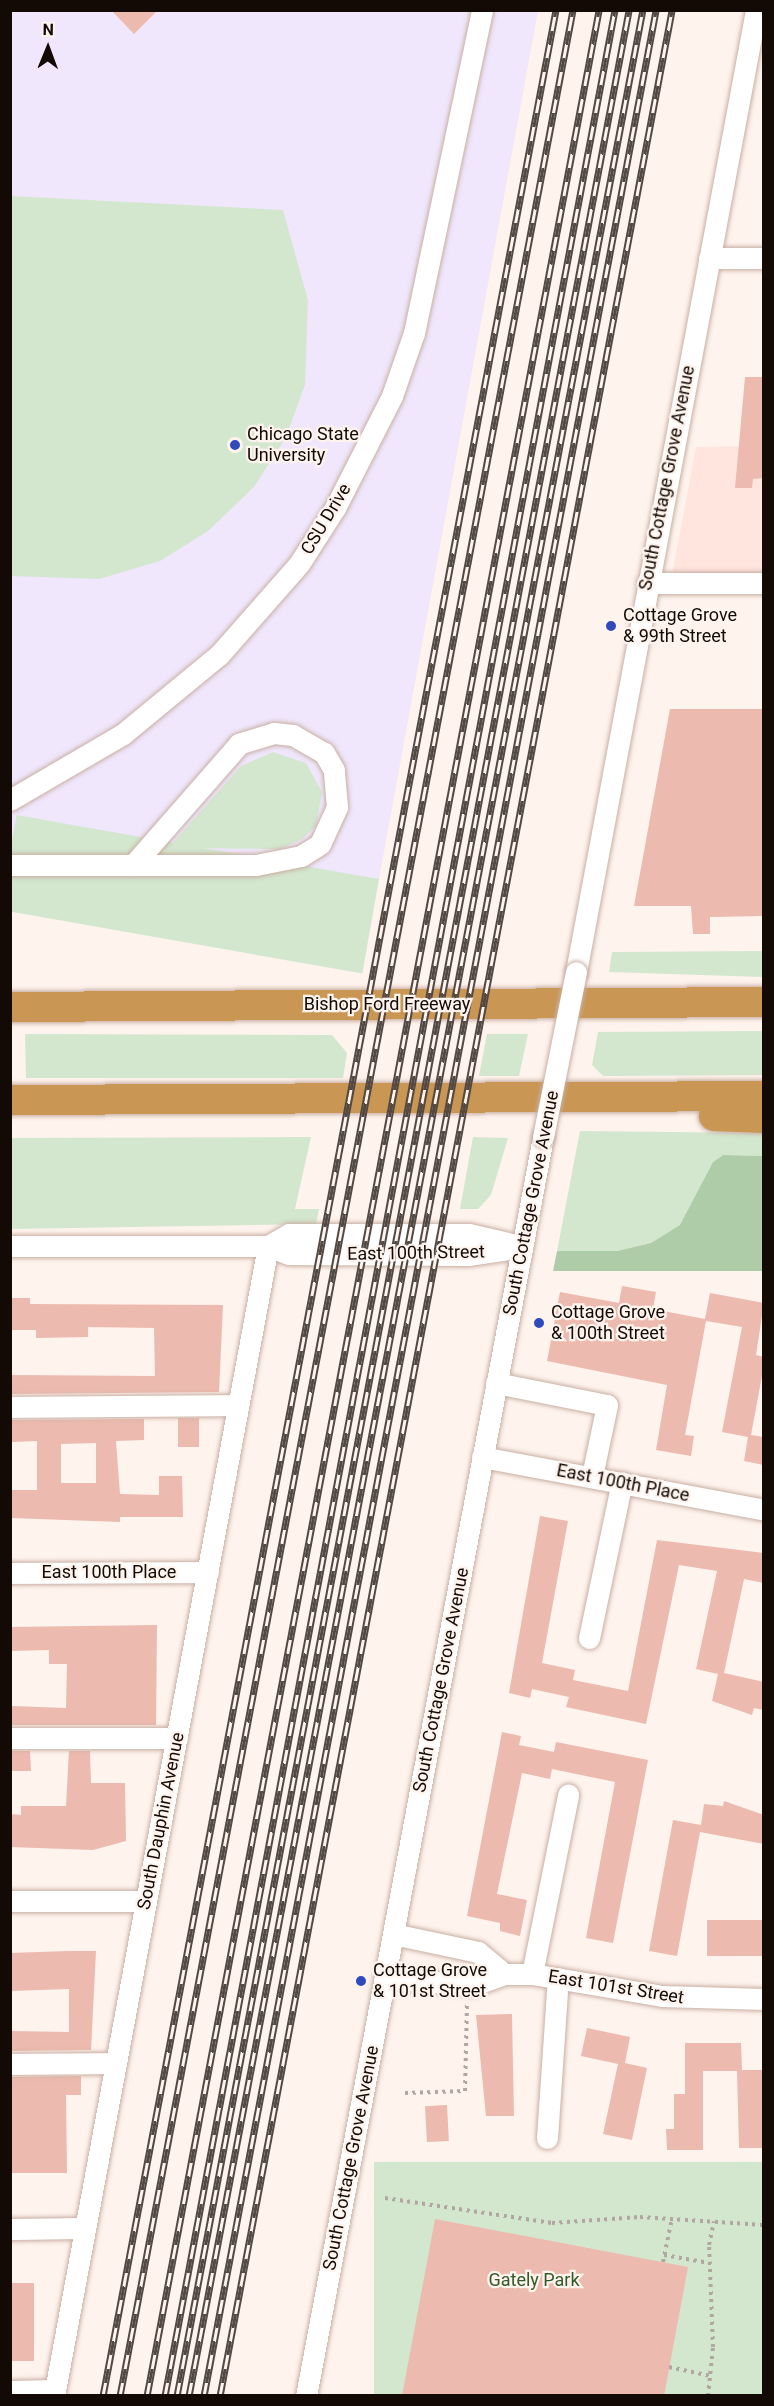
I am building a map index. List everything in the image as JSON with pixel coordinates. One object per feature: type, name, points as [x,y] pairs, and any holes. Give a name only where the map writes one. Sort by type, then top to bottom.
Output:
[{"type":"highway","name":"Bishop Ford Freeway","points":[[10,1007],[764,1002]]},
{"type":"highway","points":[[10,1100],[764,1096]]},
{"type":"highway","points":[[220,1100],[326,1117],[764,1118]]},
{"type":"street","name":"CSU Drive","points":[[10,800],[123,734],[219,655],[299,564],[335,508],[392,396],[414,333],[482,10]]},
{"type":"street","name":"South Cottage Grove Avenue","points":[[306,2396],[756,10]]},
{"type":"street","points":[[709,258],[764,258]]},
{"type":"street","points":[[647,583],[764,583]]},
{"type":"street","points":[[10,865],[133,865],[256,865],[301,856],[320,844],[338,807],[334,770],[324,753],[293,735],[274,733],[239,744],[133,865]]},
{"type":"street","name":"East 100th Street","points":[[10,1246],[268,1246],[289,1254],[456,1255],[522,1247]]},
{"type":"street","name":"South Dauphin Avenue","points":[[55,2393],[268,1246]]},
{"type":"street","points":[[496,1383],[607,1405],[592,1476]]},
{"type":"street","points":[[10,1407],[238,1405]]},
{"type":"street","name":"East 100th Place","points":[[482,1457],[764,1510]]},
{"type":"street","points":[[589,1638],[622,1482]]},
{"type":"street","name":"East 100th Place","points":[[10,1573],[208,1572]]},
{"type":"street","points":[[10,1738],[177,1738]]},
{"type":"street","points":[[532,1974],[568,1796]]},
{"type":"street","points":[[10,1901],[146,1901]]},
{"type":"street","points":[[393,1934],[478,1952],[504,1974]]},
{"type":"street","name":"East 101st Street","points":[[385,1978],[474,1984],[504,1974],[532,1974],[662,1996],[764,1999]]},
{"type":"street","points":[[547,2138],[558,1978]]},
{"type":"street","points":[[10,2064],[116,2064]]},
{"type":"street","points":[[10,2229],[85,2228]]},
{"type":"street","points":[[10,2391],[55,2393]]},
{"type":"path","points":[[405,2093],[465,2091],[467,2001]]},
{"type":"path","points":[[385,2198],[552,2223],[672,2218],[764,2225]]},
{"type":"path","points":[[663,2262],[672,2218]]},
{"type":"path","points":[[708,2396],[711,2376],[709,2263],[714,2222]]},
{"type":"path","points":[[664,2255],[709,2263]]},
{"type":"path","points":[[669,2367],[711,2376]]},
{"type":"shaded area","name":"Chicago State University","points":[[10,11],[538,11],[379,879],[11,880]]},
{"type":"shaded area","points":[[763,446],[763,591],[669,591],[696,447]]},
{"type":"green space","points":[[10,196],[283,210],[308,300],[305,385],[286,437],[254,487],[208,531],[160,561],[99,579],[11,576]]},
{"type":"green space","points":[[273,752],[306,763],[322,792],[316,826],[302,839],[280,849],[175,848],[173,843],[241,766]]},
{"type":"green space","points":[[17,815],[379,879],[362,974],[10,911],[10,852]]},
{"type":"green space","points":[[763,951],[763,977],[609,972],[612,952]]},
{"type":"green space","points":[[763,1031],[763,1075],[603,1076],[592,1065],[598,1032]]},
{"type":"green space","points":[[25,1034],[332,1035],[347,1053],[343,1078],[26,1078]]},
{"type":"green space","points":[[487,1034],[528,1034],[519,1076],[479,1076]]},
{"type":"green space","points":[[580,1131],[763,1133],[763,1156],[723,1155],[713,1162],[681,1225],[651,1243],[617,1251],[557,1251]]},
{"type":"green space","points":[[311,1137],[295,1209],[319,1209],[316,1224],[11,1229],[10,1138]]},
{"type":"green space","points":[[473,1137],[508,1138],[491,1195],[478,1209],[460,1209]]},
{"type":"green space","points":[[723,1155],[763,1156],[763,1271],[553,1271],[557,1251],[617,1251],[651,1243],[680,1225],[713,1162]]},
{"type":"green space","name":"Gately Park","points":[[374,2162],[763,2162],[763,2395],[374,2395]]},
{"type":"building","points":[[111,10],[158,10],[134,34]]},
{"type":"building","points":[[745,377],[764,377],[764,478],[753,479],[752,488],[735,488]]},
{"type":"building","points":[[670,709],[764,709],[764,916],[710,917],[710,934],[693,934],[691,906],[634,906]]},
{"type":"building","points":[[622,1286],[656,1292],[653,1309],[705,1319],[710,1293],[764,1303],[756,1355],[764,1357],[764,1365],[751,1435],[764,1437],[764,1465],[744,1461],[748,1437],[722,1432],[742,1327],[706,1321],[685,1435],[694,1436],[691,1456],[656,1450],[667,1385],[547,1361],[560,1292],[619,1303]]},
{"type":"building","points":[[10,1298],[30,1298],[30,1304],[223,1305],[219,1392],[10,1394],[10,1375],[155,1376],[154,1328],[88,1327],[88,1337],[36,1338],[36,1330],[10,1330]]},
{"type":"building","points":[[178,1418],[199,1418],[199,1447],[178,1447]]},
{"type":"building","points":[[144,1419],[144,1440],[116,1441],[120,1494],[159,1495],[159,1476],[182,1476],[183,1517],[120,1517],[120,1522],[10,1518],[10,1490],[37,1490],[37,1441],[12,1442],[11,1420]],"holes":[[[96,1443],[96,1483],[61,1483],[61,1444]]]},
{"type":"building","points":[[540,1516],[568,1521],[542,1663],[575,1670],[573,1680],[628,1691],[657,1540],[764,1553],[764,1583],[744,1579],[724,1673],[764,1682],[764,1710],[754,1708],[752,1715],[712,1701],[718,1674],[696,1669],[717,1571],[679,1565],[646,1724],[566,1707],[569,1697],[532,1689],[530,1698],[509,1693]]},
{"type":"building","points":[[157,1625],[156,1725],[12,1725],[12,1706],[66,1708],[67,1664],[49,1664],[49,1650],[10,1651],[10,1627]]},
{"type":"building","points":[[502,1732],[521,1736],[519,1745],[554,1752],[556,1742],[648,1760],[613,1943],[586,1938],[615,1782],[552,1769],[550,1779],[522,1773],[497,1894],[527,1900],[520,1936],[500,1931],[500,1923],[467,1916]]},
{"type":"building","points":[[12,1751],[30,1751],[31,1771],[10,1771]]},
{"type":"building","points":[[69,1751],[90,1751],[91,1783],[125,1783],[126,1841],[93,1850],[10,1847],[10,1814],[21,1815],[21,1806],[66,1806]]},
{"type":"building","points":[[724,1801],[764,1815],[764,1844],[700,1832],[677,1956],[649,1951],[673,1820],[701,1825],[704,1804],[723,1806]]},
{"type":"building","points":[[707,1920],[764,1920],[764,1956],[707,1956]]},
{"type":"building","points":[[96,1951],[91,2050],[10,2051],[10,2031],[69,2032],[69,1989],[10,1991],[10,1953]]},
{"type":"building","points":[[512,2014],[514,2116],[486,2116],[476,2015]]},
{"type":"building","points":[[587,2028],[630,2037],[625,2063],[647,2068],[632,2140],[603,2134],[618,2064],[581,2056]]},
{"type":"building","points":[[685,2043],[741,2043],[742,2070],[764,2070],[764,2148],[739,2148],[737,2071],[703,2071],[703,2150],[667,2150],[666,2129],[674,2129],[674,2094],[685,2094]]},
{"type":"building","points":[[81,2076],[81,2095],[66,2095],[67,2173],[11,2173],[10,2077]]},
{"type":"building","points":[[447,2105],[449,2141],[427,2142],[425,2106]]},
{"type":"building","points":[[435,2219],[688,2267],[664,2396],[402,2396]]},
{"type":"building","points":[[12,2283],[34,2283],[34,2361],[12,2361]]},
{"type":"railway","points":[[103,2396],[556,10]]},
{"type":"railway","points":[[120,2396],[573,10]]},
{"type":"railway","points":[[147,2396],[599,10]]},
{"type":"railway","points":[[165,2396],[615,10]]},
{"type":"railway","points":[[177,2396],[629,10]]},
{"type":"railway","points":[[189,2396],[643,10]]},
{"type":"railway","points":[[204,2396],[656,10]]},
{"type":"railway","points":[[220,2396],[672,10]]},
{"type":"place","name":"Chicago State University","points":[[235,445]]},
{"type":"place","name":"Cottage Grove & 99th Street","points":[[611,626]]},
{"type":"place","name":"Cottage Grove & 100th Street","points":[[539,1323]]},
{"type":"place","name":"Cottage Grove & 101st Street","points":[[361,1981]]}]
